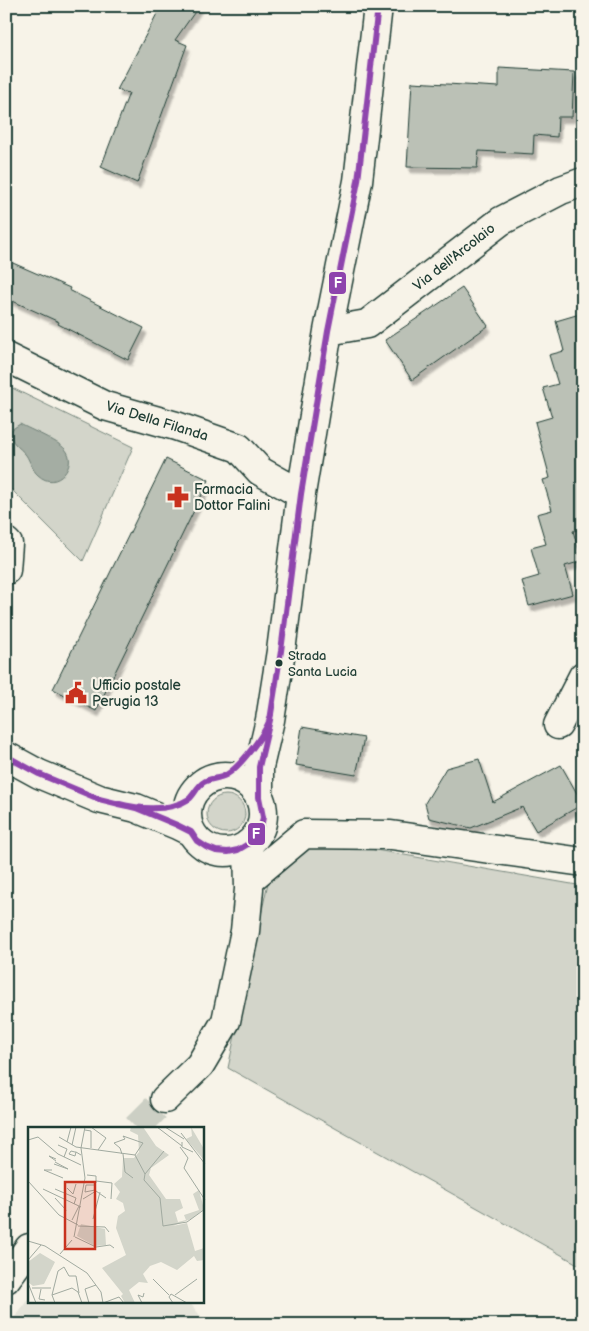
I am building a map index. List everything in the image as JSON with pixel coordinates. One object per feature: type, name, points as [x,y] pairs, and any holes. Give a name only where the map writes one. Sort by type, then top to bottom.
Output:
[{"type":"street","points":[[258,797],[259,767],[270,720],[282,652],[301,494],[328,331],[358,181],[378,6]]},
{"type":"street","name":"Via dell'Arcolaio","points":[[328,331],[367,324],[501,221],[561,190],[583,182]]},
{"type":"street","name":"Via Della Filanda","points":[[6,357],[105,406],[176,426],[239,448],[260,471],[301,494]]},
{"type":"street","points":[[6,542],[8,544],[6,570]]},
{"type":"street","points":[[558,725],[583,676]]},
{"type":"street","points":[[223,776],[242,762],[270,720]]},
{"type":"street","points":[[6,756],[39,774],[99,799],[136,808],[178,825],[191,832],[202,844],[216,851],[233,851],[248,844],[261,828],[262,806],[252,788],[244,781],[234,777],[223,776],[213,778],[204,782],[190,798],[187,809],[187,821],[191,832]]},
{"type":"street","points":[[136,808],[167,807],[190,798]]},
{"type":"street","points":[[248,880],[304,834],[391,834],[583,862]]},
{"type":"street","points":[[165,1099],[200,1065],[226,1021],[245,931],[248,844]]},
{"type":"street","points":[[6,1279],[28,1249]]},
{"type":"shaded area","points":[[6,385],[133,447],[83,561],[6,484]]},
{"type":"shaded area","points":[[20,424],[51,439],[65,449],[69,455],[68,469],[59,479],[45,480],[38,475],[26,455],[13,441],[11,430]]},
{"type":"shaded area","points":[[226,795],[240,800],[245,814],[240,828],[226,833],[212,828],[207,814],[212,800]]},
{"type":"shaded area","points":[[312,839],[583,886],[583,1267],[228,1068],[269,878]]},
{"type":"shaded area","points":[[28,1299],[28,1304],[191,1304],[208,1325],[9,1325]]},
{"type":"building","points":[[161,6],[199,6],[175,40],[187,45],[137,183],[101,167],[129,93],[117,90]]},
{"type":"building","points":[[499,68],[574,72],[572,117],[558,117],[557,137],[534,135],[533,154],[479,151],[477,168],[407,167],[412,82],[499,87]]},
{"type":"building","points":[[6,260],[70,288],[69,290],[144,328],[128,360],[58,324],[59,322],[6,298]]},
{"type":"building","points":[[462,288],[488,326],[412,380],[385,340]]},
{"type":"building","points":[[583,313],[583,405],[577,406],[583,427],[583,529],[573,531],[582,561],[565,566],[573,594],[529,606],[522,581],[539,576],[531,548],[546,544],[537,514],[552,510],[543,480],[550,478],[535,422],[552,417],[543,388],[558,384],[549,355],[564,351],[556,321]]},
{"type":"building","points":[[166,459],[209,480],[96,711],[53,689]]},
{"type":"building","points":[[302,727],[364,738],[356,775],[296,765]]},
{"type":"building","points":[[479,759],[493,802],[561,765],[583,804],[536,831],[522,807],[471,828],[429,818],[425,803],[446,768]]},
{"type":"tunnel","points":[[137,1127],[165,1099]]},
{"type":"transit line","name":"F","points":[[6,756],[39,774],[99,799],[136,808],[177,825],[191,832],[197,841],[216,851],[228,852],[238,850],[248,844],[261,828],[263,817],[259,797],[259,767],[270,720],[281,651],[301,494],[328,331],[358,181],[378,6]]},
{"type":"transit line","name":"F","points":[[118,804],[145,808],[164,808],[189,799],[206,781],[226,775],[239,764],[265,730],[271,715]]},
{"type":"place","name":"Farmacia Dottor Falini","points":[[178,497]]},
{"type":"place","name":"Strada Santa Lucia","points":[[279,663]]},
{"type":"place","name":"Ufficio postale Perugia 13","points":[[76,693]]}]
